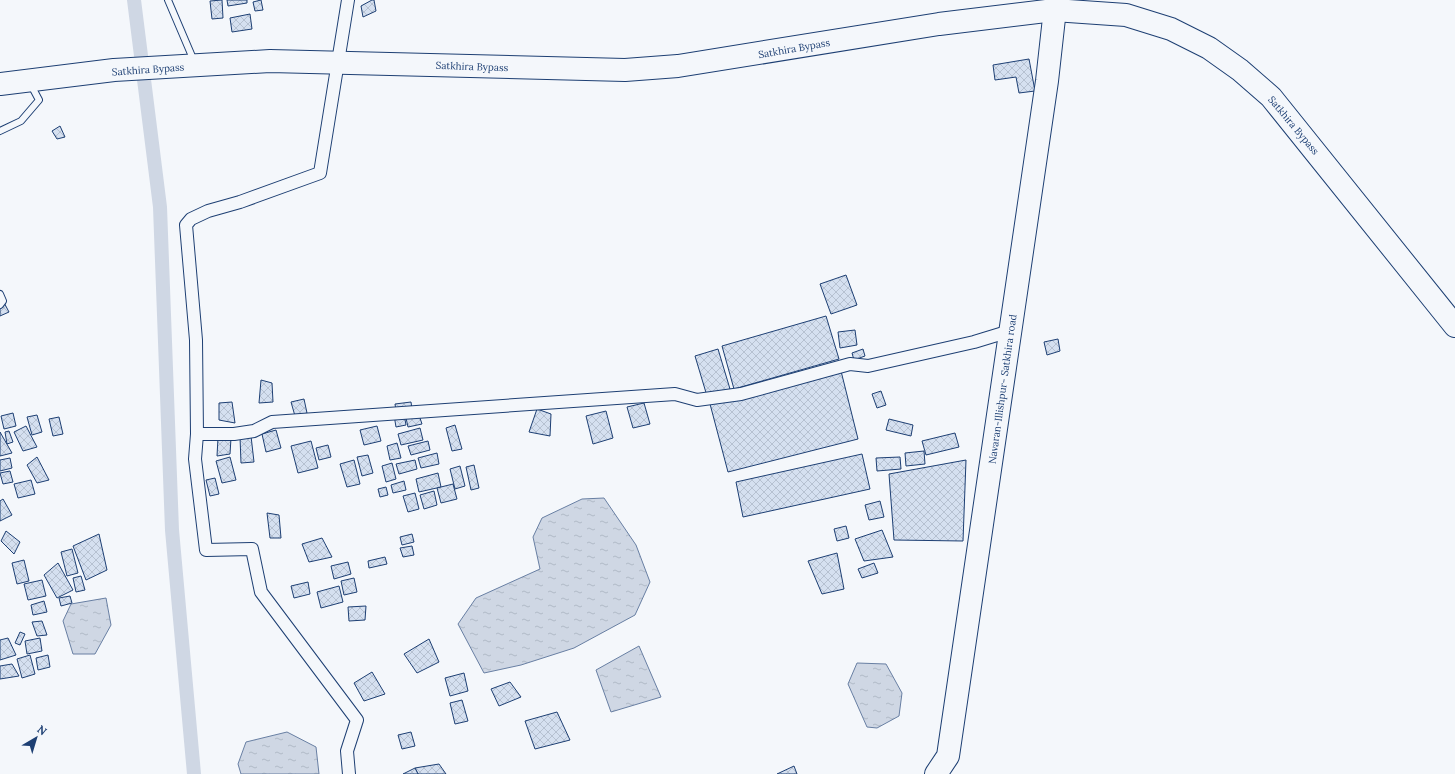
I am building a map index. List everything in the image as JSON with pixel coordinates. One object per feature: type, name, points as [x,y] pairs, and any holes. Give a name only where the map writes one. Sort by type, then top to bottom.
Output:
[{"type":"highway","name":"Satkhira Bypass","points":[[0,84],[114,70],[270,61],[625,70],[670,66],[1055,5],[1126,15],[1163,27],[1209,48],[1240,70],[1271,97],[1455,326]]},
{"type":"highway","name":"Navaran-Illishpur- Satkhira road","points":[[936,774],[948,756],[1047,81],[1055,5]]},
{"type":"street","points":[[348,0],[320,173],[240,202],[208,211],[191,219],[186,225],[196,340],[197,434],[195,459],[206,550],[252,549],[261,592],[357,720],[347,751],[349,774]]},
{"type":"street","points":[[197,434],[234,434],[254,431],[272,422],[566,400],[675,394],[697,400],[742,394],[850,364],[868,366],[974,342],[1010,331]]},
{"type":"lane","points":[[168,0],[190,66]]},
{"type":"lane","points":[[0,131],[21,121],[39,100],[29,80]]},
{"type":"lane","points":[[0,294],[3,301],[0,305]]},
{"type":"water","points":[[604,498],[636,545],[650,582],[635,615],[574,648],[521,665],[484,673],[458,624],[476,598],[540,569],[533,537],[542,518],[582,499]]},
{"type":"water","points":[[106,598],[111,625],[95,654],[73,654],[63,621],[71,604]]},
{"type":"water","points":[[639,646],[661,697],[611,712],[596,670]]},
{"type":"water","points":[[857,663],[886,664],[902,693],[899,716],[877,728],[867,727],[848,684]]},
{"type":"water","points":[[287,732],[316,747],[319,774],[241,774],[238,764],[246,742]]},
{"type":"building","points":[[222,0],[223,18],[212,19],[210,1]]},
{"type":"building","points":[[227,0],[247,0],[247,3],[228,6]]},
{"type":"building","points":[[261,0],[263,10],[255,11],[253,2]]},
{"type":"building","points":[[374,0],[376,11],[363,17],[361,6]]},
{"type":"building","points":[[250,14],[252,29],[232,32],[230,18]]},
{"type":"building","points":[[1029,59],[1035,91],[1019,93],[1016,77],[995,80],[993,65]]},
{"type":"building","points":[[60,126],[65,137],[57,139],[52,131]]},
{"type":"building","points":[[846,275],[857,305],[831,314],[820,284]]},
{"type":"building","points":[[0,295],[9,312],[0,316]]},
{"type":"building","points":[[826,316],[839,359],[734,389],[722,346]]},
{"type":"building","points":[[855,330],[857,345],[840,348],[838,332]]},
{"type":"building","points":[[1058,339],[1060,351],[1047,355],[1044,342]]},
{"type":"building","points":[[718,349],[730,389],[707,396],[695,356]]},
{"type":"building","points":[[863,349],[865,356],[854,360],[852,353]]},
{"type":"building","points":[[841,371],[858,439],[728,472],[710,404]]},
{"type":"building","points":[[261,380],[272,383],[273,402],[259,403]]},
{"type":"building","points":[[881,391],[886,405],[877,408],[872,394]]},
{"type":"building","points":[[304,399],[307,413],[295,416],[291,402]]},
{"type":"building","points":[[232,402],[235,423],[219,420],[219,403]]},
{"type":"building","points":[[411,402],[412,409],[396,411],[395,404]]},
{"type":"building","points":[[644,403],[650,424],[633,428],[627,407]]},
{"type":"building","points":[[537,409],[551,414],[550,436],[529,432]]},
{"type":"building","points":[[606,411],[613,438],[593,444],[586,416]]},
{"type":"building","points":[[13,413],[16,426],[4,429],[1,416]]},
{"type":"building","points":[[404,414],[406,425],[396,427],[394,415]]},
{"type":"building","points":[[37,415],[42,432],[32,435],[27,417]]},
{"type":"building","points":[[419,415],[422,424],[408,427],[406,418]]},
{"type":"building","points":[[59,417],[63,434],[53,436],[49,419]]},
{"type":"building","points":[[889,419],[913,425],[911,436],[886,430]]},
{"type":"building","points":[[455,425],[462,449],[452,451],[446,428]]},
{"type":"building","points":[[26,426],[37,447],[23,451],[14,432]]},
{"type":"building","points":[[377,426],[381,441],[364,445],[360,430]]},
{"type":"building","points":[[420,428],[423,440],[401,445],[398,434]]},
{"type":"building","points":[[276,430],[281,448],[266,452],[262,434]]},
{"type":"building","points":[[9,431],[13,442],[7,444],[5,432]]},
{"type":"building","points":[[0,432],[12,453],[0,456]]},
{"type":"building","points":[[955,433],[959,447],[926,455],[922,441]]},
{"type":"building","points":[[251,436],[254,462],[241,463],[240,437]]},
{"type":"building","points":[[218,438],[231,438],[230,454],[217,456]]},
{"type":"building","points":[[311,441],[318,468],[298,473],[291,446]]},
{"type":"building","points":[[428,441],[430,450],[411,455],[408,446]]},
{"type":"building","points":[[397,443],[401,458],[390,460],[387,446]]},
{"type":"building","points":[[328,445],[331,457],[319,460],[316,448]]},
{"type":"building","points":[[924,451],[925,464],[906,466],[905,453]]},
{"type":"building","points":[[437,453],[439,464],[421,468],[418,458]]},
{"type":"building","points":[[862,454],[870,489],[743,517],[736,482]]},
{"type":"building","points":[[368,455],[373,473],[362,476],[357,457]]},
{"type":"building","points":[[37,457],[49,480],[37,483],[27,465]]},
{"type":"building","points":[[230,457],[236,480],[222,483],[216,461]]},
{"type":"building","points":[[900,457],[901,469],[877,471],[876,458]]},
{"type":"building","points":[[10,458],[12,468],[0,471],[0,460]]},
{"type":"building","points":[[354,460],[360,484],[347,487],[340,464]]},
{"type":"building","points":[[415,460],[417,469],[399,474],[396,464]]},
{"type":"building","points":[[966,460],[963,541],[894,540],[889,474]]},
{"type":"building","points":[[392,463],[396,479],[386,482],[382,466]]},
{"type":"building","points":[[474,465],[479,488],[471,490],[466,467]]},
{"type":"building","points":[[460,466],[465,486],[455,489],[450,469]]},
{"type":"building","points":[[10,471],[13,482],[3,484],[0,473]]},
{"type":"building","points":[[438,473],[441,487],[419,492],[416,479]]},
{"type":"building","points":[[215,478],[219,494],[210,496],[206,480]]},
{"type":"building","points":[[31,480],[35,494],[18,498],[14,484]]},
{"type":"building","points":[[404,481],[406,490],[393,493],[391,485]]},
{"type":"building","points":[[453,484],[457,499],[441,503],[437,488]]},
{"type":"building","points":[[386,487],[388,495],[380,497],[378,489]]},
{"type":"building","points":[[434,491],[437,505],[424,509],[420,495]]},
{"type":"building","points":[[415,493],[419,509],[408,512],[403,496]]},
{"type":"building","points":[[3,499],[12,515],[0,521],[0,501]]},
{"type":"building","points":[[880,501],[884,517],[869,520],[865,505]]},
{"type":"building","points":[[267,513],[279,515],[281,538],[270,538]]},
{"type":"building","points":[[846,526],[849,538],[837,541],[834,529]]},
{"type":"building","points":[[882,530],[893,557],[864,561],[855,539]]},
{"type":"building","points":[[6,531],[20,542],[14,554],[1,541]]},
{"type":"building","points":[[99,534],[107,570],[86,580],[73,546]]},
{"type":"building","points":[[412,534],[414,542],[402,545],[400,537]]},
{"type":"building","points":[[322,538],[332,557],[309,562],[302,544]]},
{"type":"building","points":[[412,546],[414,555],[403,557],[400,548]]},
{"type":"building","points":[[72,549],[78,573],[67,576],[61,552]]},
{"type":"building","points":[[837,553],[844,589],[822,594],[808,561]]},
{"type":"building","points":[[385,557],[387,564],[369,568],[368,561]]},
{"type":"building","points":[[24,560],[29,581],[17,584],[12,563]]},
{"type":"building","points":[[348,562],[351,574],[334,579],[331,566]]},
{"type":"building","points":[[58,563],[73,590],[57,598],[44,575]]},
{"type":"building","points":[[874,563],[878,573],[862,578],[858,569]]},
{"type":"building","points":[[81,576],[85,590],[76,592],[73,578]]},
{"type":"building","points":[[354,578],[357,592],[344,595],[341,581]]},
{"type":"building","points":[[42,580],[46,596],[28,600],[24,584]]},
{"type":"building","points":[[308,582],[310,594],[294,598],[291,586]]},
{"type":"building","points":[[339,586],[343,602],[321,608],[317,592]]},
{"type":"building","points":[[70,596],[72,603],[61,606],[59,598]]},
{"type":"building","points":[[44,601],[47,612],[33,615],[31,605]]},
{"type":"building","points":[[366,606],[365,620],[349,621],[348,607]]},
{"type":"building","points":[[42,621],[47,635],[37,636],[32,622]]},
{"type":"building","points":[[20,632],[25,634],[20,645],[15,643]]},
{"type":"building","points":[[8,638],[16,655],[0,660],[0,640]]},
{"type":"building","points":[[40,638],[42,651],[27,654],[25,641]]},
{"type":"building","points":[[429,639],[439,662],[417,673],[404,654]]},
{"type":"building","points":[[30,655],[35,674],[22,678],[17,659]]},
{"type":"building","points":[[48,655],[50,667],[38,670],[36,658]]},
{"type":"building","points":[[12,664],[19,676],[0,679],[0,666]]},
{"type":"building","points":[[372,672],[385,694],[364,701],[354,683]]},
{"type":"building","points":[[464,673],[468,691],[450,696],[445,678]]},
{"type":"building","points":[[510,682],[521,697],[499,706],[491,689]]},
{"type":"building","points":[[462,700],[468,721],[455,724],[450,703]]},
{"type":"building","points":[[557,712],[570,740],[535,749],[525,721]]},
{"type":"building","points":[[411,732],[415,746],[402,749],[398,735]]},
{"type":"building","points":[[439,764],[446,774],[418,774],[415,768]]},
{"type":"building","points":[[794,766],[797,774],[777,774]]},
{"type":"building","points":[[415,768],[418,774],[403,774]]},
{"type":"waterway","points":[[134,0],[160,207],[172,530],[194,774]]}]
